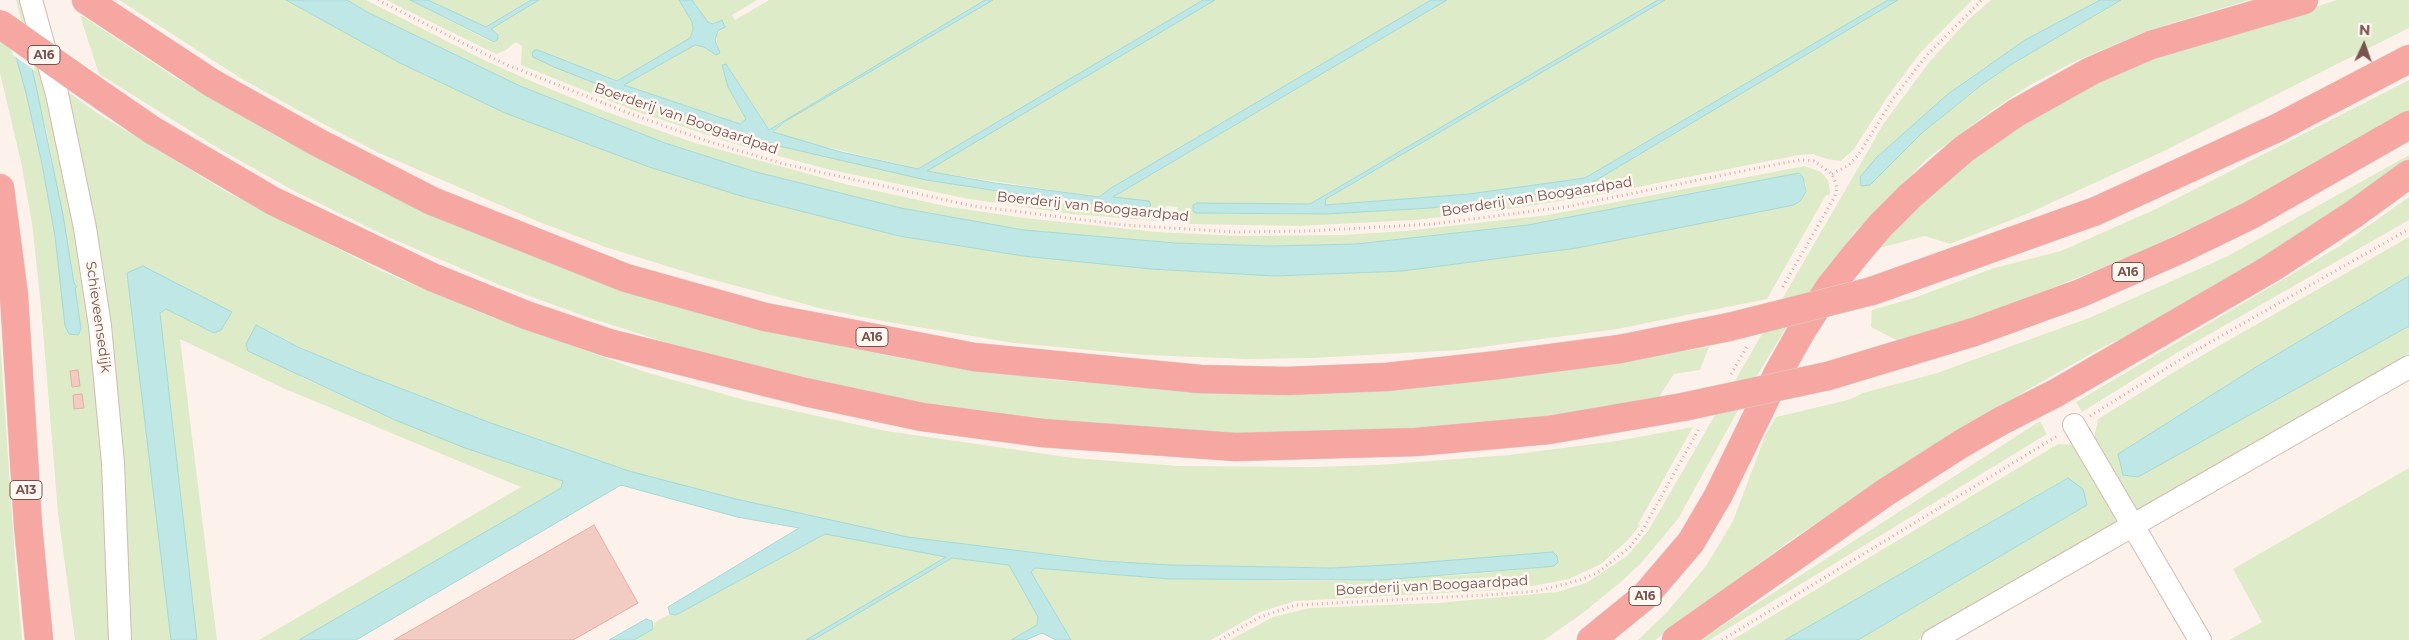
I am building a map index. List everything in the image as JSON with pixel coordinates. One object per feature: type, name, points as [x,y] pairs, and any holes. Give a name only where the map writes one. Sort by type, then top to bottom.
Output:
[{"type":"highway","name":"A16","points":[[86,0],[212,83],[317,142],[432,201],[626,278],[765,317],[974,357],[1200,379],[1286,381],[1386,377],[1498,366],[1740,333],[1872,291],[2096,211],[2285,125],[2409,59]]},
{"type":"highway","name":"A16","points":[[1591,640],[1644,597],[1690,542],[1718,496],[1765,398],[1801,332],[1829,288],[1857,253],[1910,196],[1964,149],[2009,118],[2091,72],[2151,45],[2304,0]]},
{"type":"highway","name":"A16","points":[[0,24],[152,130],[272,201],[432,277],[526,315],[609,343],[806,392],[922,417],[1042,434],[1235,447],[1416,442],[1693,414],[1974,332],[2099,285],[2181,249],[2251,215],[2409,125]]},
{"type":"highway","points":[[1676,640],[1826,533],[1953,449],[2001,421],[2056,393],[2270,269],[2354,214],[2409,174]]},
{"type":"highway","name":"A13","points":[[0,188],[15,304],[28,525],[39,640]]},
{"type":"street","name":"Schieveensedijk","points":[[31,0],[57,94],[85,228],[97,308],[112,438],[120,640]]},
{"type":"street","points":[[1933,640],[2409,367]]},
{"type":"street","points":[[2074,425],[2200,640]]},
{"type":"path","name":"Boerderij van Boogaardpad","points":[[378,0],[505,64],[631,114],[708,141],[794,166],[964,204],[1124,225],[1234,232],[1385,228],[1475,220],[1565,207],[1802,160],[1814,161],[1832,174]]},
{"type":"path","points":[[1776,297],[1835,196],[1837,187],[1832,174],[1849,165],[1859,154],[1893,99],[1926,56],[1982,0]]},
{"type":"path","points":[[1728,380],[1740,333]]},
{"type":"path","name":"Boerderij van Boogaardpad","points":[[1220,640],[1260,617],[1296,605],[1538,591],[1580,580],[1613,562],[1629,548],[1642,531],[1693,414]]},
{"type":"green space","points":[[0,0],[26,93],[42,164],[55,236],[65,326],[81,329],[75,287],[77,286],[74,284],[47,133],[13,0],[20,0],[50,103],[76,226],[103,442],[112,640],[75,640],[58,513],[32,223],[21,162],[0,73]]},
{"type":"green space","points":[[119,0],[286,0],[400,63],[505,113],[649,167],[741,196],[899,236],[1023,256],[1151,269],[1275,276],[1403,271],[1577,248],[1794,205],[1800,201],[1806,192],[1806,184],[1799,173],[1528,225],[1356,244],[1271,246],[1175,243],[1024,230],[901,208],[756,172],[665,143],[520,86],[369,13],[347,0],[366,0],[486,61],[538,84],[604,111],[692,142],[845,184],[950,207],[1025,218],[1157,232],[1241,236],[1343,235],[1405,231],[1548,215],[1805,166],[1821,172],[1828,180],[1830,192],[1829,196],[1826,195],[1767,299],[1617,329],[1459,350],[1312,358],[1247,359],[1144,355],[1014,343],[823,309],[699,276],[605,247],[537,221],[377,152],[314,119],[242,79]]},
{"type":"green space","points":[[386,0],[410,0],[491,42],[496,33],[490,29],[539,0],[679,0],[692,22],[693,30],[690,38],[617,81],[538,50],[533,52],[779,146],[926,180],[1057,200],[1148,209],[1149,201],[1112,198],[1447,0],[1658,0],[1306,206],[1192,208],[1195,213],[1287,214],[1431,208],[1583,188],[1898,0],[1972,0],[1920,53],[1888,96],[1854,149],[1841,161],[1813,154],[1799,155],[1592,196],[1504,210],[1415,220],[1298,226],[1189,224],[1180,220],[1177,207],[1166,206],[1165,214],[1157,221],[1072,214],[969,199],[827,169],[738,145],[635,111],[521,65],[522,46],[516,42],[506,50],[496,54]]},
{"type":"green space","points":[[428,0],[531,0],[486,27]]},
{"type":"green space","points":[[692,0],[757,0],[732,15],[735,20],[769,0],[985,0],[769,130],[726,64],[728,87],[746,119],[740,124],[624,85],[695,45],[704,47],[716,55],[718,49],[716,35],[725,26],[721,20],[713,24],[708,22]]},
{"type":"green space","points":[[993,0],[1203,0],[918,169],[772,134],[784,122]]},
{"type":"green space","points":[[1215,0],[1431,0],[1111,188],[1099,197],[926,171]]},
{"type":"green space","points":[[1665,0],[1888,0],[1585,178],[1469,194],[1325,205],[1326,199]]},
{"type":"green space","points":[[1991,0],[2100,0],[2025,40],[1948,94],[1877,157],[1870,185],[1922,133],[1980,86],[2012,64],[2121,0],[2249,0],[2147,31],[2076,61],[2030,85],[1928,158],[1855,232],[1799,306],[1757,376],[1678,519],[1642,562],[1622,581],[1583,613],[1544,640],[1230,640],[1273,617],[1310,608],[1437,603],[1557,592],[1586,583],[1627,556],[1648,531],[1884,123],[1930,61],[1968,20]]},
{"type":"green space","points":[[2337,0],[2409,0],[2409,28],[2162,152],[2029,213],[1950,244],[1925,236],[1879,248],[1922,200],[2002,135],[2126,67]]},
{"type":"green space","points":[[80,16],[173,76],[278,137],[410,204],[803,338],[900,358],[1052,380],[1173,389],[1408,387],[1520,376],[1709,347],[1700,370],[1674,374],[1659,397],[1640,404],[1550,418],[1402,431],[1221,434],[1015,418],[914,403],[839,388],[699,353],[587,317],[502,286],[388,237],[296,192],[221,150],[99,74]]},
{"type":"green space","points":[[2409,80],[2409,111],[2248,201],[2138,253],[2038,294],[1969,319],[1898,341],[1871,327],[1872,310],[1914,298],[1994,268],[2061,251],[2156,209]]},
{"type":"green space","points":[[64,89],[100,115],[227,192],[384,272],[484,314],[645,372],[745,400],[886,431],[1074,458],[1178,466],[1314,467],[1377,465],[1509,455],[1617,441],[1693,427],[1638,524],[1640,525],[1628,540],[1601,564],[1569,579],[1527,587],[1480,591],[1295,601],[1260,612],[1211,640],[1071,640],[1031,572],[1034,568],[1170,579],[1330,581],[1461,575],[1554,566],[1404,564],[1331,568],[1170,565],[1102,561],[908,537],[736,499],[629,471],[491,423],[358,372],[298,347],[256,325],[301,377],[395,420],[465,448],[563,481],[563,485],[561,488],[299,640],[259,640],[521,487],[283,388],[180,339],[217,640],[197,640],[160,313],[166,309],[214,333],[143,266],[127,273],[171,640],[129,640]]},
{"type":"green space","points":[[2409,155],[2409,166],[2200,303],[2105,346],[2029,389],[1907,463],[1791,540],[1655,640],[1638,640],[1667,612],[1706,566],[1733,521],[1765,436],[1776,417],[1848,400],[1863,393],[1937,373],[2089,318],[2228,256]]},
{"type":"green space","points":[[2409,197],[2409,220],[2180,351],[2082,412],[2076,402],[2338,247]]},
{"type":"green space","points":[[2409,237],[2409,276],[2261,364],[2118,454],[2123,475],[2139,476],[2409,326],[2409,354],[2137,514],[2093,444],[2098,419],[2189,363]]},
{"type":"green space","points":[[0,341],[16,572],[22,640],[0,640]]},
{"type":"green space","points":[[2040,421],[2047,434],[1709,640],[1700,640]]},
{"type":"green space","points":[[2058,444],[2077,445],[2117,521],[2114,528],[1918,640],[1858,640],[2087,505],[2067,478],[1785,640],[1732,640]]},
{"type":"green space","points":[[2409,468],[2409,640],[2229,640],[2262,622],[2233,569]]},
{"type":"green space","points":[[825,534],[947,557],[806,640],[634,640],[653,629],[654,623],[670,614],[676,615]]},
{"type":"green space","points":[[952,558],[1009,565],[1038,617],[1037,625],[1011,640],[813,640]]},
{"type":"water","points":[[286,0],[347,0],[369,13],[520,86],[665,143],[756,172],[901,208],[1024,230],[1175,243],[1271,246],[1356,244],[1528,225],[1799,173],[1803,177],[1806,192],[1800,201],[1794,205],[1577,248],[1403,271],[1275,276],[1151,269],[1023,256],[899,236],[741,196],[649,167],[505,113],[400,63]]},
{"type":"water","points":[[410,0],[428,0],[486,27],[531,0],[539,0],[491,29],[498,35],[498,39],[494,42]]},
{"type":"water","points":[[679,0],[692,0],[708,22],[713,24],[722,20],[725,27],[718,31],[715,40],[720,53],[716,55],[704,47],[695,45],[624,85],[740,124],[746,119],[728,87],[722,65],[726,64],[769,130],[985,0],[993,0],[784,122],[773,132],[841,152],[918,169],[1203,0],[1215,0],[927,171],[995,183],[1099,197],[1111,188],[1431,0],[1447,0],[1113,197],[1149,201],[1151,205],[1148,209],[1057,200],[926,180],[779,146],[620,93],[533,57],[534,50],[538,50],[617,81],[690,38],[693,30],[692,22]]},
{"type":"water","points":[[1658,0],[1665,0],[1326,199],[1325,205],[1469,194],[1585,178],[1888,0],[1898,0],[1583,188],[1431,208],[1325,214],[1195,213],[1193,211],[1193,205],[1197,203],[1310,204]]},
{"type":"water","points":[[2100,0],[2121,0],[2012,64],[1980,86],[1922,133],[1870,185],[1861,186],[1860,177],[1877,157],[1948,94],[2025,40]]},
{"type":"water","points":[[3,10],[24,34],[36,86],[63,215],[74,283],[77,287],[75,287],[81,329],[78,335],[69,334],[65,326],[55,236],[42,164],[26,93]]},
{"type":"water","points":[[143,266],[232,312],[221,330],[214,333],[166,309],[160,313],[197,640],[171,640],[127,273]]},
{"type":"water","points":[[2409,276],[2409,326],[2138,477],[2123,475],[2118,454],[2261,364]]},
{"type":"water","points":[[256,325],[298,347],[358,372],[491,423],[629,471],[736,499],[908,537],[1102,561],[1170,565],[1331,568],[1553,552],[1557,556],[1558,562],[1554,566],[1545,567],[1382,580],[1170,579],[1035,568],[1031,572],[1071,640],[1056,640],[1042,633],[1026,640],[1011,640],[1037,625],[1038,617],[1009,565],[952,558],[813,640],[806,640],[946,557],[825,534],[676,615],[670,614],[668,607],[799,528],[737,517],[621,485],[356,640],[299,640],[561,488],[563,481],[465,448],[395,420],[248,351],[246,344]]},
{"type":"water","points":[[2068,478],[2083,489],[2087,505],[1858,640],[1785,640]]},
{"type":"water","points":[[646,619],[652,621],[653,629],[634,640],[609,640]]},
{"type":"pier","points":[[0,0],[16,0],[35,71],[13,55],[0,8]]},
{"type":"building","points":[[78,370],[80,386],[72,387],[70,371]]},
{"type":"building","points":[[82,394],[84,408],[74,409],[73,395]]},
{"type":"building","points":[[594,525],[638,603],[573,640],[394,640]]}]
